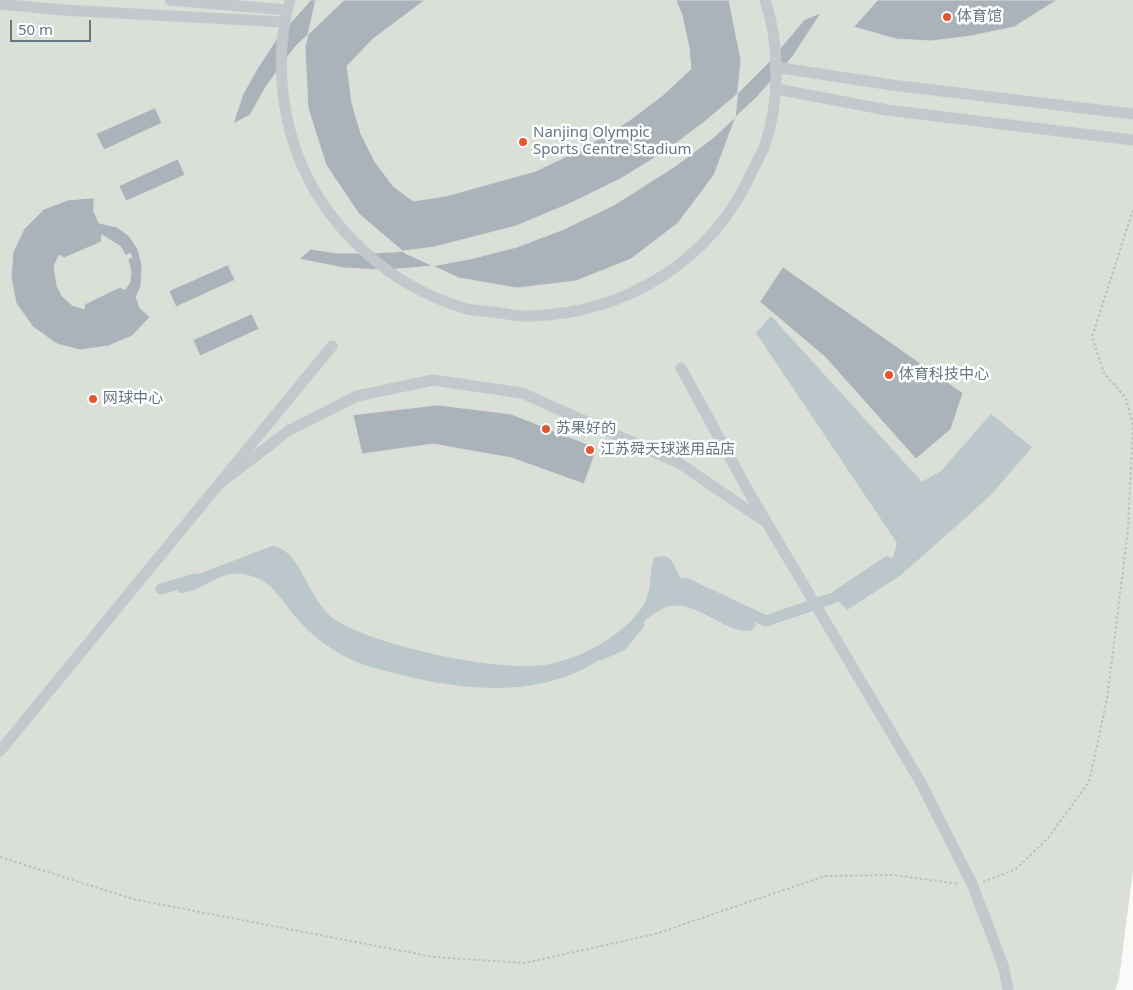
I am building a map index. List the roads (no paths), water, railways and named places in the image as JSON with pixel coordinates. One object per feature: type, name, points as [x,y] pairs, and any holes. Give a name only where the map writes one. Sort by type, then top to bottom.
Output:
[{"type":"lane","points":[[170,0],[289,5],[284,22],[280,84],[293,146],[320,202],[360,250],[410,286],[468,309],[530,316],[592,308],[649,286],[699,249],[738,201],[765,144],[777,89],[772,20],[765,0]]},
{"type":"lane","points":[[0,4],[62,10],[284,22]]},
{"type":"lane","points":[[775,67],[892,85],[1133,114]]},
{"type":"lane","points":[[777,89],[886,110],[1133,140]]},
{"type":"lane","points":[[0,751],[332,346]]},
{"type":"lane","points":[[681,368],[768,524],[920,781],[973,886],[1004,968],[1008,990]]},
{"type":"lane","points":[[218,485],[288,431],[357,396],[433,380],[522,393],[680,464],[768,524]]},
{"type":"waterway","points":[[674,591],[685,583],[766,621],[833,598],[887,562]]},
{"type":"waterway","points":[[161,589],[195,579]]},
{"type":"waterway","points":[[600,655],[622,645],[639,624]]},
{"type":"place","name":"体育馆","points":[[947,17]]},
{"type":"place","name":"Nanjing Olympic Sports Centre Stadium","points":[[523,142]]},
{"type":"place","name":"体育科技中心","points":[[889,375]]},
{"type":"place","name":"网球中心","points":[[93,399]]},
{"type":"place","name":"苏果好的","points":[[546,429]]},
{"type":"place","name":"江苏舜天球迷用品店","points":[[590,450]]}]
